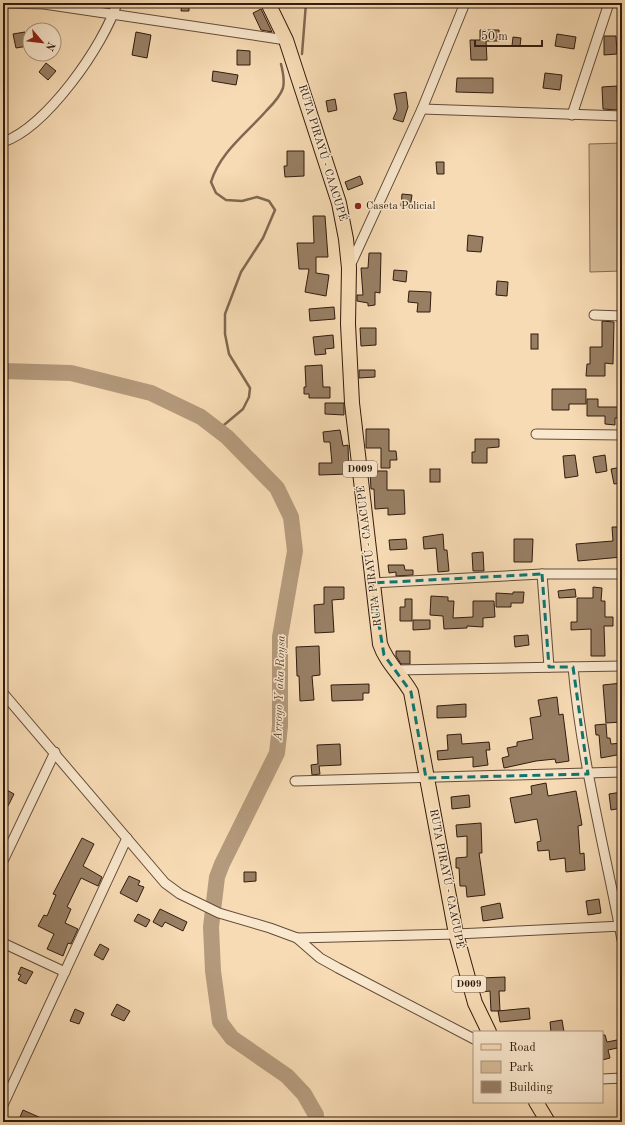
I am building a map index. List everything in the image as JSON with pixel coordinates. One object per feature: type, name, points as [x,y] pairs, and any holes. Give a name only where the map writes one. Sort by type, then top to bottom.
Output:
[{"type":"main road","name":"RUTA PIRAYÚ - CAACUPÉ","points":[[268,3],[286,40],[339,203],[346,239],[349,268],[348,324],[352,403],[380,644],[384,654],[411,692],[456,934],[475,1003],[489,1031]]},
{"type":"main road","points":[[537,1103],[548,1122]]},
{"type":"street","points":[[3,3],[44,4],[114,13],[286,40]]},
{"type":"street","points":[[3,142],[15,138],[56,101],[96,45],[114,13],[117,3]]},
{"type":"street","points":[[349,268],[422,110],[465,3]]},
{"type":"street","points":[[572,115],[610,3]]},
{"type":"street","points":[[422,110],[622,116]]},
{"type":"street","points":[[594,315],[622,316]]},
{"type":"street","points":[[536,434],[622,435]]},
{"type":"street","points":[[372,583],[542,574],[622,574]]},
{"type":"street","points":[[542,574],[548,667]]},
{"type":"street","points":[[396,670],[622,666]]},
{"type":"street","points":[[573,667],[588,774],[621,926],[622,940]]},
{"type":"street","points":[[3,693],[55,752],[165,883],[198,904],[297,938],[320,958],[473,1038]]},
{"type":"street","points":[[3,861],[55,752]]},
{"type":"street","points":[[295,781],[622,772]]},
{"type":"street","points":[[3,1105],[127,838]]},
{"type":"street","points":[[297,938],[456,934],[621,926]]},
{"type":"street","points":[[3,943],[65,972]]},
{"type":"street","points":[[603,1079],[622,1078]]},
{"type":"highlighted area","points":[[542,574],[549,667],[573,667],[588,774],[426,778],[411,692],[384,655],[372,583]]},
{"type":"green space","points":[[622,143],[622,271],[590,272],[589,144]]},
{"type":"building","points":[[182,3],[189,3],[189,11],[181,11]]},
{"type":"building","points":[[261,9],[272,32],[261,30],[253,13]]},
{"type":"building","points":[[480,30],[499,30],[499,41],[486,41],[487,60],[471,60],[470,40],[480,40]]},
{"type":"building","points":[[22,32],[22,47],[16,48],[13,34]]},
{"type":"building","points":[[136,32],[151,35],[147,58],[132,55]]},
{"type":"building","points":[[557,34],[576,37],[574,49],[555,46]]},
{"type":"building","points":[[604,36],[616,36],[617,54],[604,55]]},
{"type":"building","points":[[513,37],[521,38],[520,46],[512,46]]},
{"type":"building","points":[[237,50],[250,51],[250,65],[237,65]]},
{"type":"building","points":[[46,63],[56,71],[48,80],[39,72]]},
{"type":"building","points":[[213,71],[238,75],[236,85],[212,81]]},
{"type":"building","points":[[545,73],[562,75],[560,90],[543,88]]},
{"type":"building","points":[[457,78],[493,78],[493,93],[456,92]]},
{"type":"building","points":[[617,86],[618,110],[603,109],[602,87]]},
{"type":"building","points":[[406,92],[408,107],[403,122],[393,119],[397,110],[394,94]]},
{"type":"building","points":[[335,99],[337,110],[328,112],[326,101]]},
{"type":"building","points":[[287,151],[304,151],[304,176],[285,177],[284,166],[287,166]]},
{"type":"building","points":[[436,162],[444,162],[444,174],[437,174]]},
{"type":"building","points":[[360,176],[363,184],[348,190],[345,182]]},
{"type":"building","points":[[402,194],[412,195],[410,207],[401,206]]},
{"type":"building","points":[[313,216],[325,216],[328,257],[316,257],[316,273],[329,275],[326,296],[305,292],[309,269],[299,269],[297,243],[314,243]]},
{"type":"building","points":[[468,235],[483,237],[481,252],[467,251]]},
{"type":"building","points":[[369,253],[381,253],[380,293],[375,292],[375,305],[368,306],[368,303],[357,301],[357,295],[363,295],[361,268],[368,268]]},
{"type":"building","points":[[394,270],[407,271],[406,282],[393,280]]},
{"type":"building","points":[[497,281],[508,282],[507,296],[496,295]]},
{"type":"building","points":[[409,291],[431,292],[430,312],[417,312],[418,303],[408,302]]},
{"type":"building","points":[[334,307],[335,319],[310,321],[309,309]]},
{"type":"building","points":[[602,321],[614,322],[613,364],[605,363],[605,376],[586,376],[587,364],[590,364],[590,347],[602,347]]},
{"type":"building","points":[[360,328],[376,328],[376,345],[361,346]]},
{"type":"building","points":[[531,334],[538,334],[538,349],[531,349]]},
{"type":"building","points":[[333,335],[334,348],[325,349],[326,354],[315,355],[313,337]]},
{"type":"building","points":[[322,365],[323,387],[330,387],[330,398],[309,398],[309,394],[304,394],[304,387],[306,387],[305,366]]},
{"type":"building","points":[[359,370],[375,370],[375,377],[359,378]]},
{"type":"building","points":[[552,389],[586,389],[586,404],[569,404],[569,410],[552,410]]},
{"type":"building","points":[[587,399],[598,399],[598,407],[622,407],[622,418],[615,418],[615,425],[605,424],[605,416],[587,416]]},
{"type":"building","points":[[325,403],[344,403],[344,415],[325,414]]},
{"type":"building","points":[[366,429],[389,429],[389,451],[396,451],[397,460],[390,460],[390,468],[381,468],[381,448],[366,448]]},
{"type":"building","points":[[340,430],[343,446],[348,445],[349,474],[319,475],[319,463],[332,463],[330,442],[324,442],[323,432]]},
{"type":"building","points":[[475,439],[499,439],[499,447],[487,448],[487,463],[472,463],[472,452],[475,452]]},
{"type":"building","points":[[575,455],[578,476],[565,478],[563,456]]},
{"type":"building","points":[[605,455],[607,471],[596,473],[593,457]]},
{"type":"building","points":[[622,467],[622,483],[614,484],[611,469]]},
{"type":"building","points":[[430,469],[440,469],[440,482],[430,482]]},
{"type":"building","points":[[370,471],[387,471],[387,490],[404,490],[405,514],[388,515],[388,508],[375,509],[374,489],[371,489]]},
{"type":"building","points":[[612,527],[622,527],[622,557],[578,561],[576,544],[613,541]]},
{"type":"building","points":[[443,534],[444,550],[447,550],[449,571],[438,572],[436,548],[424,549],[423,537]]},
{"type":"building","points":[[406,539],[407,549],[390,550],[389,540]]},
{"type":"building","points":[[514,539],[533,539],[532,562],[514,562]]},
{"type":"building","points":[[483,552],[484,571],[473,571],[472,553]]},
{"type":"building","points":[[388,565],[404,565],[405,570],[413,570],[413,575],[396,576],[396,572],[389,573]]},
{"type":"building","points":[[324,587],[344,587],[344,599],[332,600],[334,632],[315,633],[314,605],[324,604]]},
{"type":"building","points":[[593,587],[602,588],[601,601],[605,601],[605,617],[613,617],[613,626],[604,626],[605,656],[591,656],[591,629],[571,630],[571,622],[577,622],[577,598],[593,598]]},
{"type":"building","points":[[575,589],[576,597],[559,598],[558,591]]},
{"type":"building","points":[[513,592],[524,592],[523,603],[511,603],[511,607],[496,607],[496,593],[513,594]]},
{"type":"building","points":[[431,596],[448,597],[448,601],[454,601],[453,618],[473,617],[473,601],[494,601],[495,617],[483,618],[483,627],[467,626],[467,628],[444,629],[443,616],[430,615]]},
{"type":"building","points":[[405,599],[412,599],[412,621],[400,621],[400,607],[405,607]]},
{"type":"building","points":[[413,620],[430,620],[430,629],[413,630]]},
{"type":"building","points":[[528,635],[529,645],[515,647],[514,636]]},
{"type":"building","points":[[319,646],[320,675],[312,676],[314,700],[300,701],[296,647]]},
{"type":"building","points":[[396,651],[410,651],[410,664],[401,664],[396,656]]},
{"type":"building","points":[[622,683],[622,722],[606,723],[603,685]]},
{"type":"building","points":[[369,684],[369,693],[363,693],[363,700],[332,701],[331,685]]},
{"type":"building","points":[[557,697],[559,715],[563,714],[569,761],[556,763],[555,759],[536,761],[504,768],[502,758],[509,756],[507,748],[517,746],[517,742],[533,739],[530,718],[541,716],[538,700]]},
{"type":"building","points":[[466,704],[466,717],[437,718],[437,706]]},
{"type":"building","points":[[606,724],[607,738],[610,738],[611,744],[622,743],[622,754],[601,758],[599,735],[596,735],[595,725]]},
{"type":"building","points":[[461,734],[462,744],[489,742],[490,750],[486,750],[488,765],[473,767],[473,757],[438,760],[437,751],[448,750],[447,735]]},
{"type":"building","points":[[340,744],[341,765],[319,766],[320,774],[312,775],[311,765],[318,764],[317,745]]},
{"type":"building","points":[[546,783],[548,796],[576,791],[582,825],[578,826],[580,854],[584,853],[585,870],[566,872],[565,858],[550,860],[549,850],[538,851],[537,842],[541,841],[537,819],[515,823],[510,798],[532,794],[531,786]]},
{"type":"building","points":[[3,788],[14,794],[8,806],[3,804]]},
{"type":"building","points":[[622,792],[622,808],[611,810],[609,794]]},
{"type":"building","points":[[469,795],[470,807],[452,809],[451,797]]},
{"type":"building","points":[[481,823],[482,853],[479,853],[485,895],[467,897],[466,886],[460,886],[459,868],[456,868],[456,858],[467,857],[467,836],[457,837],[456,825]]},
{"type":"building","points":[[82,838],[94,844],[83,866],[102,877],[98,886],[81,878],[67,907],[71,909],[65,923],[78,929],[71,944],[68,943],[63,956],[47,949],[54,934],[38,926],[44,915],[47,916],[56,895],[53,894]]},
{"type":"building","points":[[244,872],[256,872],[256,881],[244,882]]},
{"type":"building","points":[[129,876],[140,881],[138,885],[144,887],[137,902],[120,893]]},
{"type":"building","points":[[599,899],[601,913],[588,915],[586,901]]},
{"type":"building","points":[[500,903],[503,918],[483,921],[481,907]]},
{"type":"building","points":[[160,909],[187,922],[183,931],[165,922],[162,927],[153,922]]},
{"type":"building","points":[[138,914],[150,920],[146,927],[134,921]]},
{"type":"building","points":[[100,944],[109,949],[103,960],[94,955]]},
{"type":"building","points":[[21,967],[33,972],[26,984],[18,980],[21,975],[18,974]]},
{"type":"building","points":[[505,977],[505,991],[499,991],[500,1011],[491,1011],[490,991],[482,992],[481,978]]},
{"type":"building","points":[[117,1004],[130,1011],[124,1021],[111,1015]]},
{"type":"building","points":[[529,1008],[530,1019],[500,1022],[498,1011]]},
{"type":"building","points":[[75,1009],[84,1013],[79,1024],[70,1021]]},
{"type":"building","points":[[562,1020],[564,1031],[551,1031],[550,1022]]},
{"type":"building","points":[[603,1035],[605,1035],[607,1042],[622,1039],[622,1047],[608,1050],[610,1058],[603,1060]]},
{"type":"building","points":[[23,1110],[50,1122],[18,1122]]},
{"type":"waterway","points":[[302,54],[306,3]]},
{"type":"waterway","points":[[218,430],[243,409],[249,397],[250,388],[229,354],[225,334],[225,314],[241,272],[263,238],[275,210],[269,201],[257,197],[242,201],[226,200],[216,193],[211,182],[215,171],[227,152],[272,105],[280,94],[284,82],[281,64]]},
{"type":"waterway","name":"Arroyo Y aka Roysa","points":[[3,371],[71,373],[151,393],[201,417],[227,437],[277,488],[291,517],[295,551],[280,637],[280,726],[277,753],[217,877],[211,927],[213,971],[220,1022],[232,1038],[287,1076],[304,1094],[316,1115],[316,1122]]},
{"type":"place","name":"Caseta Policial","points":[[358,206]]}]
